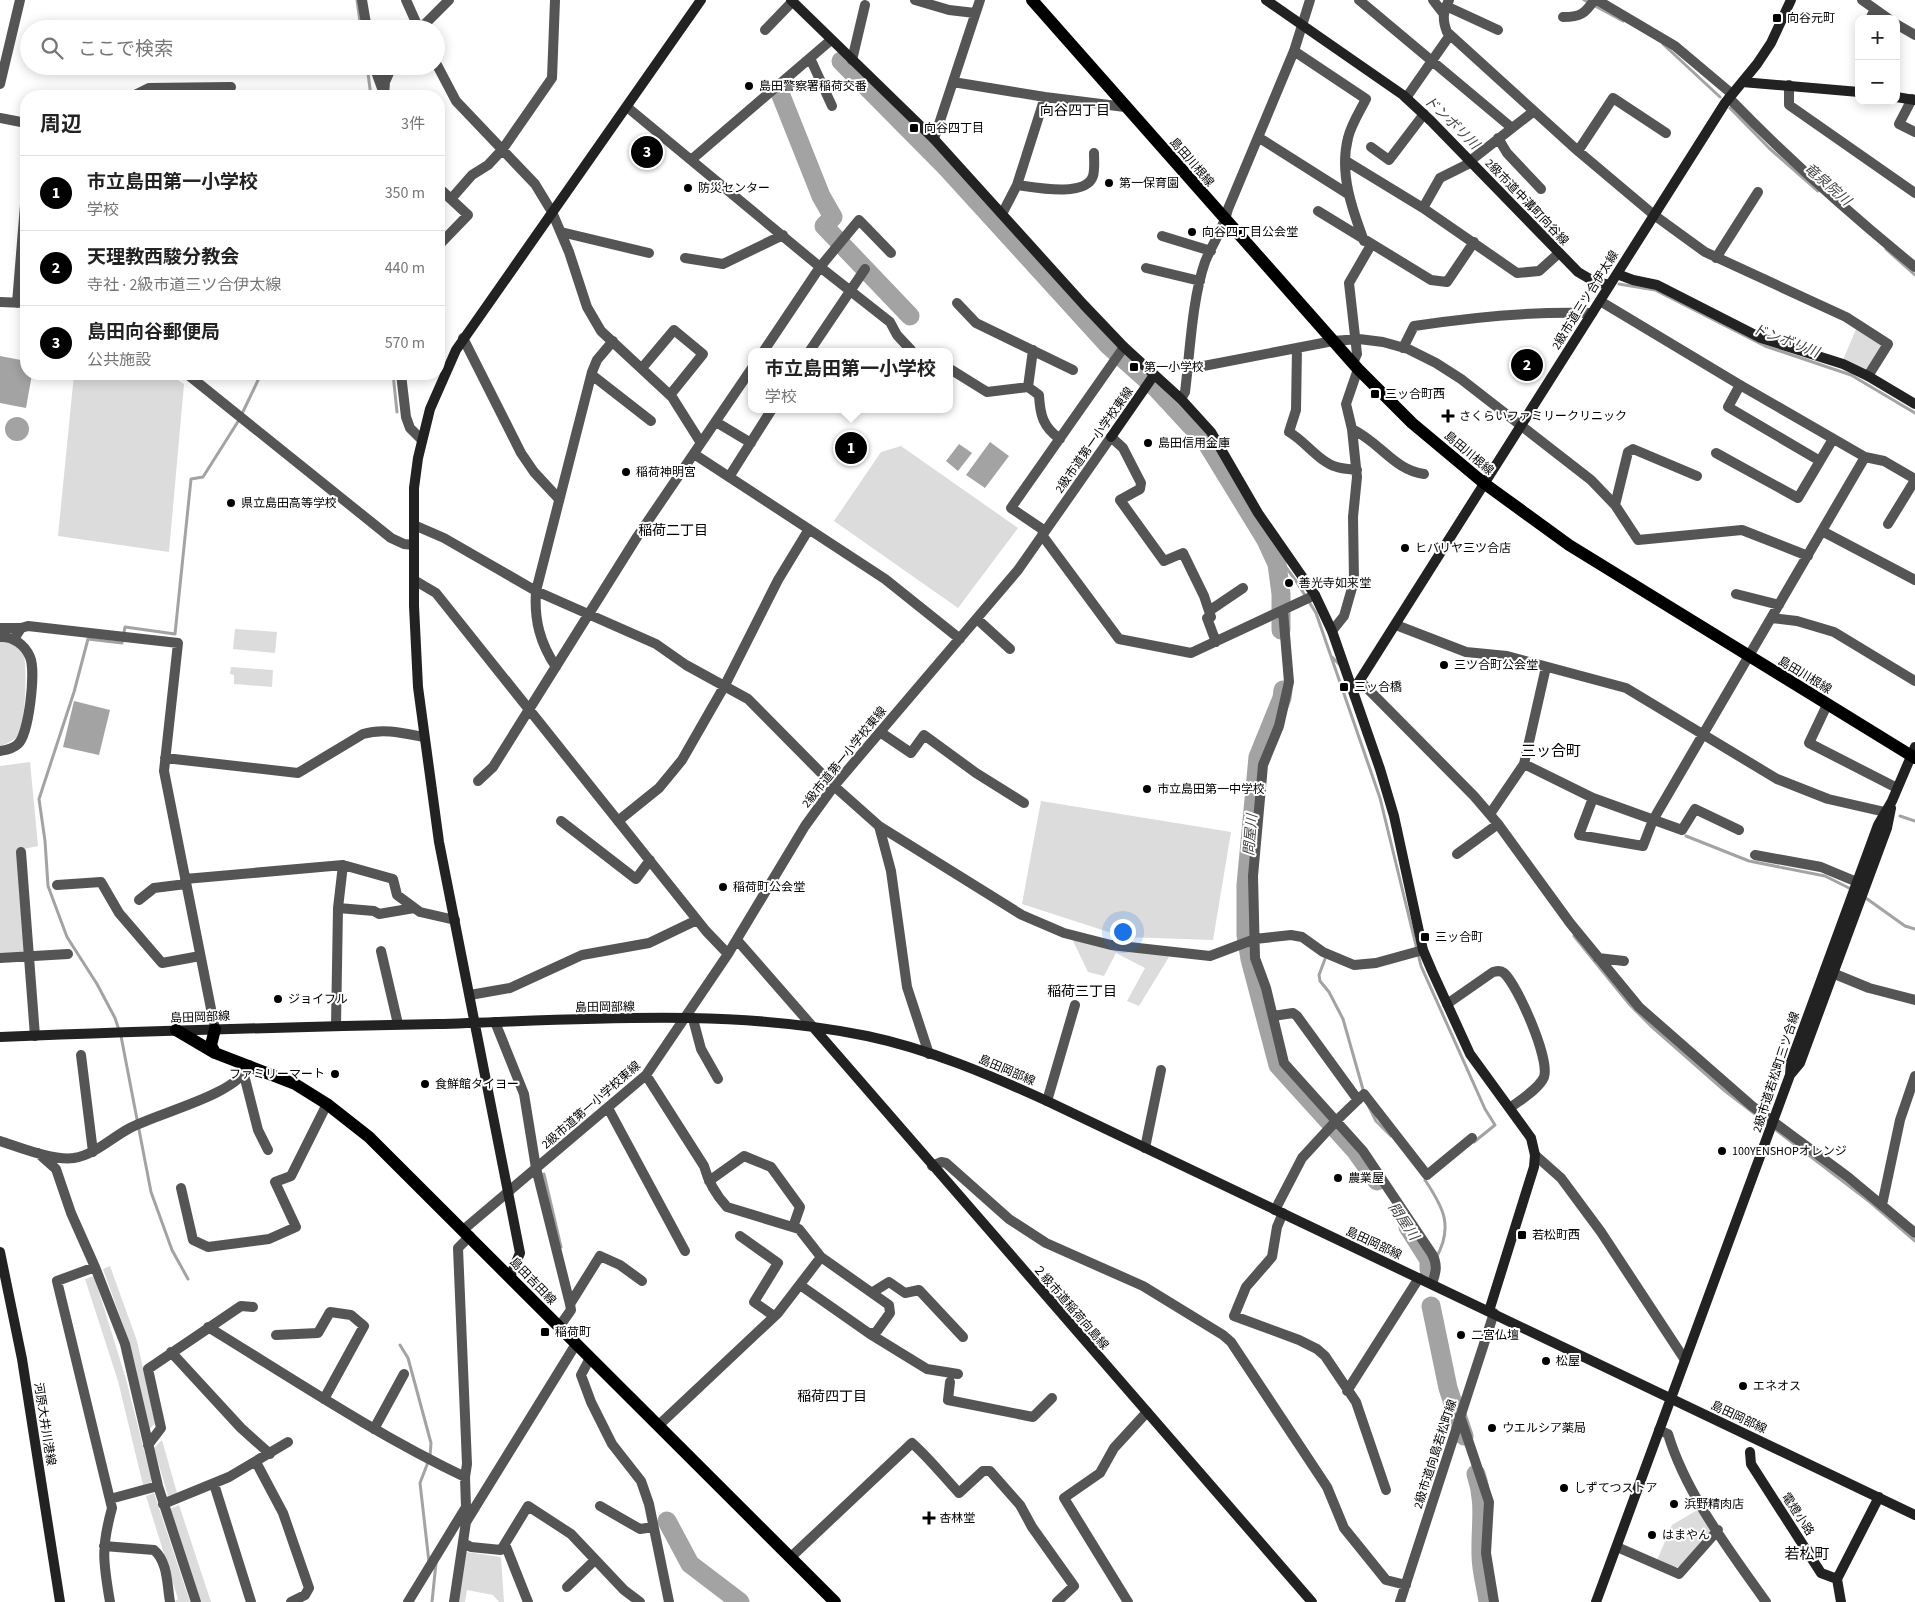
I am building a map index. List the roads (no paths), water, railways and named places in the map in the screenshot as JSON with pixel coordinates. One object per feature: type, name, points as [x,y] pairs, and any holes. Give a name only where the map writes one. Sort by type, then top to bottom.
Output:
[{"type":"main road","name":"島田川根線","points":[[1032,0],[1225,221],[1355,366],[1412,423],[1484,484],[1569,545],[1827,705],[1913,753]]},
{"type":"main road","points":[[215,1029],[211,1045],[215,1053]]},
{"type":"main road","name":"島田吉田線","points":[[176,1030],[247,1070],[295,1084],[327,1104],[392,1158],[835,1602]]},
{"type":"street","points":[[0,84],[20,0]]},
{"type":"street","points":[[362,0],[365,20]]},
{"type":"street","points":[[406,0],[415,20]]},
{"type":"street","points":[[428,20],[449,0]]},
{"type":"street","points":[[451,199],[472,175],[488,165],[502,150],[552,78],[555,0]]},
{"type":"street","points":[[445,373],[463,338],[701,0]]},
{"type":"street","points":[[915,0],[949,10],[975,13]]},
{"type":"street","points":[[934,140],[980,0]]},
{"type":"street","name":"2級市道中溝町向谷線","points":[[1266,0],[1303,24],[1406,98],[1424,114],[1559,253],[1587,278],[1610,285]]},
{"type":"street","points":[[1181,399],[1186,392],[1200,282],[1294,51],[1310,0]]},
{"type":"street","points":[[1359,0],[1512,128]]},
{"type":"street","points":[[1433,0],[1498,30]]},
{"type":"street","name":"2級市道三ツ合伊太線","points":[[1354,691],[1654,215],[1731,96],[1770,43],[1791,0]]},
{"type":"street","points":[[1862,0],[1873,14]]},
{"type":"street","points":[[765,30],[792,1],[934,140],[1124,347],[1181,399],[1211,432],[1258,513],[1316,595],[1332,631],[1354,691],[1394,816],[1423,950],[1470,1054],[1531,1138],[1535,1155],[1534,1167],[1491,1312]]},
{"type":"street","points":[[1563,17],[1579,17],[1593,2],[1676,46],[1731,96],[1777,148],[1915,266]]},
{"type":"street","points":[[852,60],[865,5]]},
{"type":"street","points":[[1446,6],[1443,23],[1450,35],[1578,151],[1654,215],[1716,258],[1846,317],[1888,344],[1868,376]]},
{"type":"street","points":[[1900,26],[1915,34]]},
{"type":"street","points":[[1406,98],[1450,35]]},
{"type":"street","points":[[691,160],[831,40]]},
{"type":"street","points":[[1294,51],[1366,99],[1348,137],[1346,161],[1348,194],[1368,243],[1349,283],[1357,354],[1346,404],[1352,429],[1357,470],[1353,517],[1354,581],[1344,616],[1332,631]]},
{"type":"street","points":[[810,58],[832,106]]},
{"type":"street","points":[[377,75],[382,90]]},
{"type":"street","points":[[384,90],[388,75]]},
{"type":"street","points":[[442,75],[456,101],[535,184],[552,212],[561,232],[587,306],[601,331],[670,394],[680,407],[701,443]]},
{"type":"street","points":[[953,82],[1045,97],[1125,106]]},
{"type":"street","points":[[1742,82],[1855,92]]},
{"type":"street","points":[[1789,86],[1789,104],[1915,193]]},
{"type":"street","points":[[145,90],[149,88],[230,87]]},
{"type":"street","points":[[1002,214],[1017,185],[1045,97]]},
{"type":"street","points":[[1578,151],[1613,98],[1666,133]]},
{"type":"street","points":[[1900,98],[1914,100],[1899,124],[1915,132]]},
{"type":"street","points":[[627,107],[820,267],[890,322],[897,335],[910,348]]},
{"type":"street","points":[[1423,208],[1440,178],[1471,162],[1498,138],[1534,111]]},
{"type":"street","points":[[1371,147],[1389,160],[1424,114]]},
{"type":"street","points":[[0,118],[20,122]]},
{"type":"street","points":[[1258,137],[1348,194]]},
{"type":"street","points":[[1498,138],[1507,153],[1541,188]]},
{"type":"street","points":[[1017,185],[1058,190],[1086,185],[1093,177],[1094,153]]},
{"type":"street","points":[[1346,161],[1423,208],[1517,273],[1539,271],[1559,253]]},
{"type":"street","points":[[1716,258],[1758,192]]},
{"type":"street","points":[[445,194],[468,215],[445,239]]},
{"type":"street","points":[[1318,211],[1431,280],[1447,282],[1474,242]]},
{"type":"street","points":[[766,348],[820,267],[859,220],[891,253]]},
{"type":"street","points":[[561,232],[649,253]]},
{"type":"street","points":[[685,258],[723,264],[783,235]]},
{"type":"street","points":[[1162,236],[1211,251]]},
{"type":"street","points":[[1146,268],[1200,282]]},
{"type":"street","points":[[812,348],[865,269]]},
{"type":"street","points":[[1617,274],[1632,280],[1658,285],[1761,338],[1843,364],[1868,376],[1915,404]]},
{"type":"street","points":[[1600,301],[1740,386],[1833,439],[1865,457],[1884,461],[1915,479],[1888,524]]},
{"type":"street","points":[[0,302],[20,303]]},
{"type":"street","points":[[956,303],[976,323],[1073,370]]},
{"type":"street","points":[[1403,348],[1414,326],[1463,318],[1560,312],[1592,313]]},
{"type":"street","points":[[642,368],[674,330],[702,354],[670,394]]},
{"type":"street","points":[[463,338],[521,453],[534,472],[559,499]]},
{"type":"street","points":[[556,667],[544,649],[538,628],[535,611],[536,591],[592,375],[597,360],[613,341]]},
{"type":"street","points":[[1188,369],[1333,341],[1383,342],[1403,348],[1436,363],[1460,379],[1591,480],[1615,505],[1638,540],[1742,530],[1808,556]]},
{"type":"street","points":[[1124,347],[1011,508],[1044,533],[1119,639],[1191,653],[1316,595]]},
{"type":"street","points":[[1297,348],[1296,410],[1289,432],[1300,438],[1326,462],[1336,467],[1357,470]]},
{"type":"street","points":[[1028,387],[1033,350]]},
{"type":"street","points":[[953,372],[987,392],[1028,387],[1039,395],[1040,415],[1048,431],[1060,439]]},
{"type":"street","points":[[478,781],[493,767],[637,537],[748,374]]},
{"type":"street","points":[[592,375],[651,421]]},
{"type":"street","name":"2級市道第一小学校東線","points":[[467,1514],[464,1477],[467,1464],[458,1248],[466,1233],[509,1191],[646,1074],[689,1018],[805,826],[834,786],[977,619],[1044,533],[1154,376]]},
{"type":"street","points":[[199,380],[234,411],[390,538],[404,544],[414,545]]},
{"type":"street","points":[[402,380],[406,417],[410,428],[422,440]]},
{"type":"street","points":[[441,380],[437,388],[422,440],[414,488],[414,580],[418,687],[437,833],[520,1253],[510,1277]]},
{"type":"street","points":[[1740,386],[1728,407],[1820,461]]},
{"type":"street","points":[[729,477],[770,413]]},
{"type":"street","points":[[716,422],[751,443]]},
{"type":"street","points":[[1352,429],[1369,437],[1401,467],[1410,472],[1424,474]]},
{"type":"street","points":[[1111,437],[1123,448],[1141,483],[1140,488],[1120,500],[1164,561],[1183,553],[1209,610],[1211,617],[1207,618],[1216,642]]},
{"type":"street","points":[[1716,453],[1798,498],[1833,439]]},
{"type":"street","points":[[1615,505],[1628,452],[1633,449],[1697,476]]},
{"type":"street","points":[[694,454],[886,579],[960,639]]},
{"type":"street","points":[[1594,798],[1579,835],[1643,846],[1653,820],[1865,457]]},
{"type":"street","points":[[414,524],[444,538],[536,591],[656,644],[686,665],[725,685],[756,706],[834,786],[879,826],[1005,906],[1064,933],[1111,945],[1210,956],[1255,939],[1290,935],[1302,937],[1324,952],[1354,965],[1376,963],[1423,950]]},
{"type":"street","points":[[618,820],[644,802],[672,774],[690,748],[725,685],[778,580],[809,529]]},
{"type":"street","points":[[1822,531],[1915,580]]},
{"type":"street","points":[[414,580],[436,593],[697,920],[728,954]]},
{"type":"street","points":[[1209,610],[1243,588]]},
{"type":"street","points":[[1736,594],[1779,606]]},
{"type":"street","points":[[1283,611],[1289,682],[1279,726],[1263,765],[1253,876],[1255,958],[1266,988],[1284,1063],[1363,1151],[1432,1254],[1436,1262],[1436,1271],[1432,1284]]},
{"type":"street","points":[[1772,618],[1797,621],[1834,632],[1915,681]]},
{"type":"street","points":[[977,619],[1010,649]]},
{"type":"street","points":[[1396,625],[1466,652],[1507,656],[1626,688],[1777,779],[1828,800],[1885,812]]},
{"type":"street","points":[[0,628],[22,628],[28,626],[178,643],[164,771],[215,1029]]},
{"type":"street","points":[[14,639],[22,628]]},
{"type":"street","points":[[0,637],[14,639],[24,647],[32,666],[27,725],[24,735],[18,744],[0,751]]},
{"type":"street","points":[[1490,814],[1524,764],[1546,667]]},
{"type":"street","points":[[1360,681],[1490,814],[1598,958],[1639,1008],[1773,1122],[1822,1157],[1915,1233]]},
{"type":"street","points":[[1827,705],[1809,743],[1897,788]]},
{"type":"street","points":[[165,758],[298,773],[363,734],[373,731],[385,730],[424,737]]},
{"type":"street","points":[[880,732],[911,753],[924,734],[976,773],[1024,804]]},
{"type":"street","name":"2級市道若松町三ツ合線","points":[[1596,1602],[1790,1075],[1791,1062],[1829,971],[1857,882],[1878,824],[1892,801],[1913,753]]},
{"type":"street","points":[[1524,764],[1594,798],[1682,830],[1695,809],[1739,830]]},
{"type":"street","points":[[1892,801],[1887,828],[1829,971],[1869,988],[1915,1000]]},
{"type":"street","points":[[562,821],[636,879],[650,860]]},
{"type":"street","points":[[1457,854],[1498,824]]},
{"type":"street","points":[[879,826],[891,871],[907,986],[929,1054]]},
{"type":"street","points":[[21,852],[35,1036]]},
{"type":"street","points":[[1755,855],[1821,867],[1857,882]]},
{"type":"street","points":[[139,900],[154,888],[185,882],[343,865],[393,880],[396,895],[420,912],[455,920]]},
{"type":"street","points":[[336,1026],[338,908],[343,865]]},
{"type":"street","points":[[57,885],[101,882],[119,913],[162,963],[200,956]]},
{"type":"street","points":[[338,908],[374,911],[379,914],[414,908]]},
{"type":"street","points":[[470,995],[510,988],[582,955],[650,943],[697,920]]},
{"type":"street","points":[[737,940],[813,1027]]},
{"type":"street","points":[[381,952],[398,1024]]},
{"type":"street","points":[[0,958],[68,954]]},
{"type":"street","points":[[1598,958],[1624,961]]},
{"type":"street","points":[[1447,1004],[1493,972],[1499,971],[1504,974],[1521,1000],[1541,1047],[1545,1061],[1544,1075],[1541,1082],[1510,1108]]},
{"type":"street","points":[[1047,1101],[1075,1005]]},
{"type":"street","points":[[1273,1016],[1293,1013],[1297,1016],[1358,1100]]},
{"type":"street","points":[[689,1018],[701,1049],[718,1079]]},
{"type":"street","name":"島田岡部線","points":[[0,1037],[176,1030],[689,1018],[813,1027],[870,1037],[970,1068],[1047,1101],[1915,1515]]},
{"type":"street","points":[[495,1022],[524,1094],[536,1168],[570,1304],[571,1310],[559,1327]]},
{"type":"street","name":"２級市道稲荷向島線","points":[[813,1027],[1312,1602]]},
{"type":"street","points":[[81,1055],[93,1152]]},
{"type":"street","points":[[0,1141],[38,1153],[72,1158],[93,1152],[131,1128],[217,1093],[247,1070],[258,1130],[268,1150]]},
{"type":"street","points":[[1145,1148],[1162,1070]]},
{"type":"street","points":[[646,1074],[704,1166],[709,1181],[727,1206],[799,1229],[821,1257],[889,1305],[890,1313],[877,1331],[870,1334]]},
{"type":"street","points":[[1882,1205],[1900,1120],[1915,1076]]},
{"type":"street","points":[[1386,1490],[1356,1402],[1346,1391],[1325,1356],[1317,1349],[1234,1316],[1246,1288],[1272,1257],[1279,1211],[1302,1158],[1364,1094],[1427,1175],[1472,1138]]},
{"type":"street","points":[[181,1188],[193,1240],[208,1247],[269,1239],[296,1227],[275,1182],[291,1176],[327,1104]]},
{"type":"street","points":[[608,1108],[685,1251]]},
{"type":"street","points":[[38,1153],[56,1169],[71,1213],[96,1267],[125,1344],[158,1486],[196,1602]]},
{"type":"street","points":[[1535,1155],[1561,1178],[1601,1232],[1685,1360]]},
{"type":"street","points":[[709,1181],[744,1156],[771,1167],[800,1207],[793,1227]]},
{"type":"street","points":[[932,1166],[941,1162],[946,1163],[1009,1220],[1046,1243],[1143,1286],[1231,1342],[1326,1486],[1344,1528],[1386,1580],[1406,1585]]},
{"type":"street","points":[[740,1236],[778,1263],[754,1302],[774,1316]]},
{"type":"street","name":"河原大井川港線","points":[[0,1252],[22,1359],[60,1602]]},
{"type":"street","points":[[570,1304],[600,1256],[620,1265],[642,1281]]},
{"type":"street","points":[[658,1425],[774,1316],[821,1257]]},
{"type":"street","points":[[96,1267],[57,1281],[112,1508],[103,1557],[110,1602]]},
{"type":"street","points":[[1346,1391],[1420,1278]]},
{"type":"street","points":[[873,1292],[889,1282],[905,1293],[919,1290],[963,1336]]},
{"type":"street","points":[[800,1285],[870,1334],[927,1369],[958,1374]]},
{"type":"street","points":[[148,1445],[161,1428],[148,1369],[241,1306],[253,1306]]},
{"type":"street","points":[[276,1335],[318,1333],[330,1312],[351,1315],[364,1326],[324,1399]]},
{"type":"street","name":"2級市道向島若松町線","points":[[1400,1602],[1456,1430],[1491,1312]]},
{"type":"street","points":[[208,1327],[374,1429],[464,1477]]},
{"type":"street","points":[[408,1602],[576,1344]]},
{"type":"street","points":[[171,1352],[240,1428],[270,1454]]},
{"type":"street","points":[[590,1358],[581,1375],[591,1402],[612,1444],[641,1481],[669,1602]]},
{"type":"street","points":[[374,1429],[404,1374]]},
{"type":"street","points":[[950,1382],[948,1400],[1033,1417],[1052,1398]]},
{"type":"street","points":[[1128,1602],[1064,1498],[1100,1474],[1114,1448],[1147,1412]]},
{"type":"street","points":[[1460,1416],[1489,1502],[1486,1553],[1494,1602]]},
{"type":"street","points":[[1659,1430],[1668,1434],[1675,1457],[1686,1480],[1762,1601]]},
{"type":"street","points":[[163,1504],[214,1484],[256,1462],[288,1442]]},
{"type":"street","points":[[791,1557],[912,1443],[933,1462],[940,1473],[959,1493],[983,1471],[990,1471],[1020,1505],[1032,1527],[1074,1586],[1058,1602]]},
{"type":"street","name":"電燈小路","points":[[1750,1452],[1750,1464],[1821,1573],[1837,1579]]},
{"type":"street","points":[[256,1462],[283,1512],[309,1588],[305,1595],[291,1602]]},
{"type":"street","points":[[214,1484],[251,1602]]},
{"type":"street","points":[[110,1499],[158,1486]]},
{"type":"street","points":[[1841,1602],[1837,1579],[1879,1497]]},
{"type":"street","points":[[463,1543],[471,1547],[502,1550],[528,1506],[571,1534],[624,1590],[640,1602]]},
{"type":"street","points":[[600,1506],[640,1529],[653,1527]]},
{"type":"street","points":[[454,1602],[467,1514]]},
{"type":"street","points":[[1617,1546],[1679,1574],[1718,1530]]},
{"type":"street","points":[[505,1544],[528,1602]]},
{"type":"street","points":[[104,1546],[154,1550],[161,1556],[164,1565],[170,1602]]},
{"type":"street","points":[[567,1587],[595,1560]]},
{"type":"waterway","points":[[357,0],[360,20]]},
{"type":"waterway","name":"竜泉院川","points":[[1584,0],[1623,21]]},
{"type":"waterway","name":"竜泉院川","points":[[1663,44],[1720,97]]},
{"type":"waterway","points":[[841,61],[946,167],[1109,346],[1157,389],[1206,442],[1266,540],[1277,564],[1281,594],[1281,630]]},
{"type":"waterway","points":[[368,75],[370,90]]},
{"type":"waterway","points":[[780,93],[821,196],[833,217],[824,226],[910,316]]},
{"type":"waterway","name":"竜泉院川","points":[[1730,108],[1769,148],[1818,191]]},
{"type":"waterway","name":"竜泉院川","points":[[1886,249],[1915,275]]},
{"type":"waterway","name":"ドンボリ川","points":[[1619,284],[1655,290],[1765,346],[1851,375],[1915,413]]},
{"type":"waterway","points":[[119,1030],[115,1018],[97,984],[67,937],[48,886],[45,841],[39,799],[74,692],[88,639],[122,643],[125,627],[175,634],[191,479],[203,477],[239,420],[258,380]]},
{"type":"waterway","points":[[394,380],[397,412]]},
{"type":"waterway","points":[[1266,540],[1296,581],[1316,613],[1380,798],[1421,966],[1485,1109],[1495,1125],[1474,1142]]},
{"type":"waterway","points":[[1332,657],[1340,665]]},
{"type":"waterway","name":"問屋川","points":[[1283,690],[1282,698],[1258,757],[1246,885],[1246,935],[1250,959],[1278,1065],[1355,1150],[1377,1181]]},
{"type":"waterway","points":[[1900,816],[1915,821]]},
{"type":"waterway","points":[[1686,836],[1749,861],[1825,876],[1853,890]]},
{"type":"waterway","points":[[1863,896],[1905,926],[1915,929]]},
{"type":"waterway","points":[[1574,936],[1630,1005],[1651,1026],[1725,1091],[1870,1202],[1915,1241]]},
{"type":"waterway","points":[[1325,959],[1319,975],[1320,981],[1329,992],[1343,1019],[1364,1093]]},
{"type":"waterway","points":[[121,1036],[151,1192],[172,1250],[188,1279]]},
{"type":"waterway","points":[[1367,1103],[1376,1121],[1391,1136]]},
{"type":"waterway","points":[[544,1174],[561,1247]]},
{"type":"waterway","points":[[1427,1178],[1425,1180],[1437,1199],[1444,1217],[1444,1236],[1436,1258]]},
{"type":"waterway","name":"問屋川","points":[[1408,1227],[1429,1260],[1429,1269]]},
{"type":"waterway","name":"問屋川","points":[[1431,1306],[1448,1388],[1464,1436]]},
{"type":"waterway","points":[[400,1345],[408,1358],[431,1443],[430,1457],[420,1483],[429,1562]]},
{"type":"waterway","name":"問屋川","points":[[1476,1474],[1482,1505],[1481,1561],[1488,1602]]},
{"type":"waterway","points":[[667,1521],[690,1564],[740,1602]]},
{"type":"waterway","points":[[432,1602],[436,1563]]},
{"type":"place","name":"向谷元町","points":[[1777,18]]},
{"type":"place","name":"島田警察署稲荷交番","points":[[749,86]]},
{"type":"place","name":"向谷四丁目","points":[[914,128]]},
{"type":"place","name":"島田向谷郵便局","points":[[647,152]]},
{"type":"place","name":"第一保育園","points":[[1109,183]]},
{"type":"place","name":"防災センター","points":[[688,188]]},
{"type":"place","name":"向谷四丁目公会堂","points":[[1192,232]]},
{"type":"place","name":"天理教西駿分教会","points":[[1527,365]]},
{"type":"place","name":"第一小学校","points":[[1134,367]]},
{"type":"place","name":"三ッ合町西","points":[[1375,394]]},
{"type":"place","name":"さくらいファミリークリニック","points":[[1448,416]]},
{"type":"place","name":"島田信用金庫","points":[[1148,443]]},
{"type":"place","name":"市立島田第一小学校","points":[[851,448]]},
{"type":"place","name":"稲荷神明宮","points":[[626,472]]},
{"type":"place","name":"県立島田高等学校","points":[[231,503]]},
{"type":"place","name":"ヒバリヤ三ツ合店","points":[[1405,548]]},
{"type":"place","name":"善光寺如来堂","points":[[1289,583]]},
{"type":"place","name":"三ツ合町公会堂","points":[[1444,665]]},
{"type":"place","name":"三ッ合橋","points":[[1344,687]]},
{"type":"place","name":"市立島田第一中学校","points":[[1147,789]]},
{"type":"place","name":"稲荷町公会堂","points":[[723,887]]},
{"type":"place","name":"三ッ合町","points":[[1425,937]]},
{"type":"place","name":"ジョイフル","points":[[278,999]]},
{"type":"place","name":"ファミリーマート","points":[[335,1074]]},
{"type":"place","name":"食鮮館タイヨー","points":[[425,1084]]},
{"type":"place","name":"100YENSHOPオレンジ","points":[[1722,1151]]},
{"type":"place","name":"農業屋","points":[[1338,1178]]},
{"type":"place","name":"若松町西","points":[[1522,1235]]},
{"type":"place","name":"稲荷町","points":[[545,1332]]},
{"type":"place","name":"二宮仏壇","points":[[1461,1335]]},
{"type":"place","name":"松屋","points":[[1546,1361]]},
{"type":"place","name":"エネオス","points":[[1743,1386]]},
{"type":"place","name":"ウエルシア薬局","points":[[1492,1428]]},
{"type":"place","name":"しずてつストア","points":[[1564,1488]]},
{"type":"place","name":"浜野精肉店","points":[[1674,1504]]},
{"type":"place","name":"杏林堂","points":[[929,1518]]},
{"type":"place","name":"はまやん","points":[[1652,1535]]},
{"type":"district","name":"向谷四丁目","points":[[1075,110]]},
{"type":"district","name":"稲荷二丁目","points":[[673,530]]},
{"type":"district","name":"三ッ合町","points":[[1551,751]]},
{"type":"district","name":"稲荷三丁目","points":[[1082,991]]},
{"type":"district","name":"稲荷四丁目","points":[[832,1396]]},
{"type":"district","name":"若松町","points":[[1807,1554]]}]
